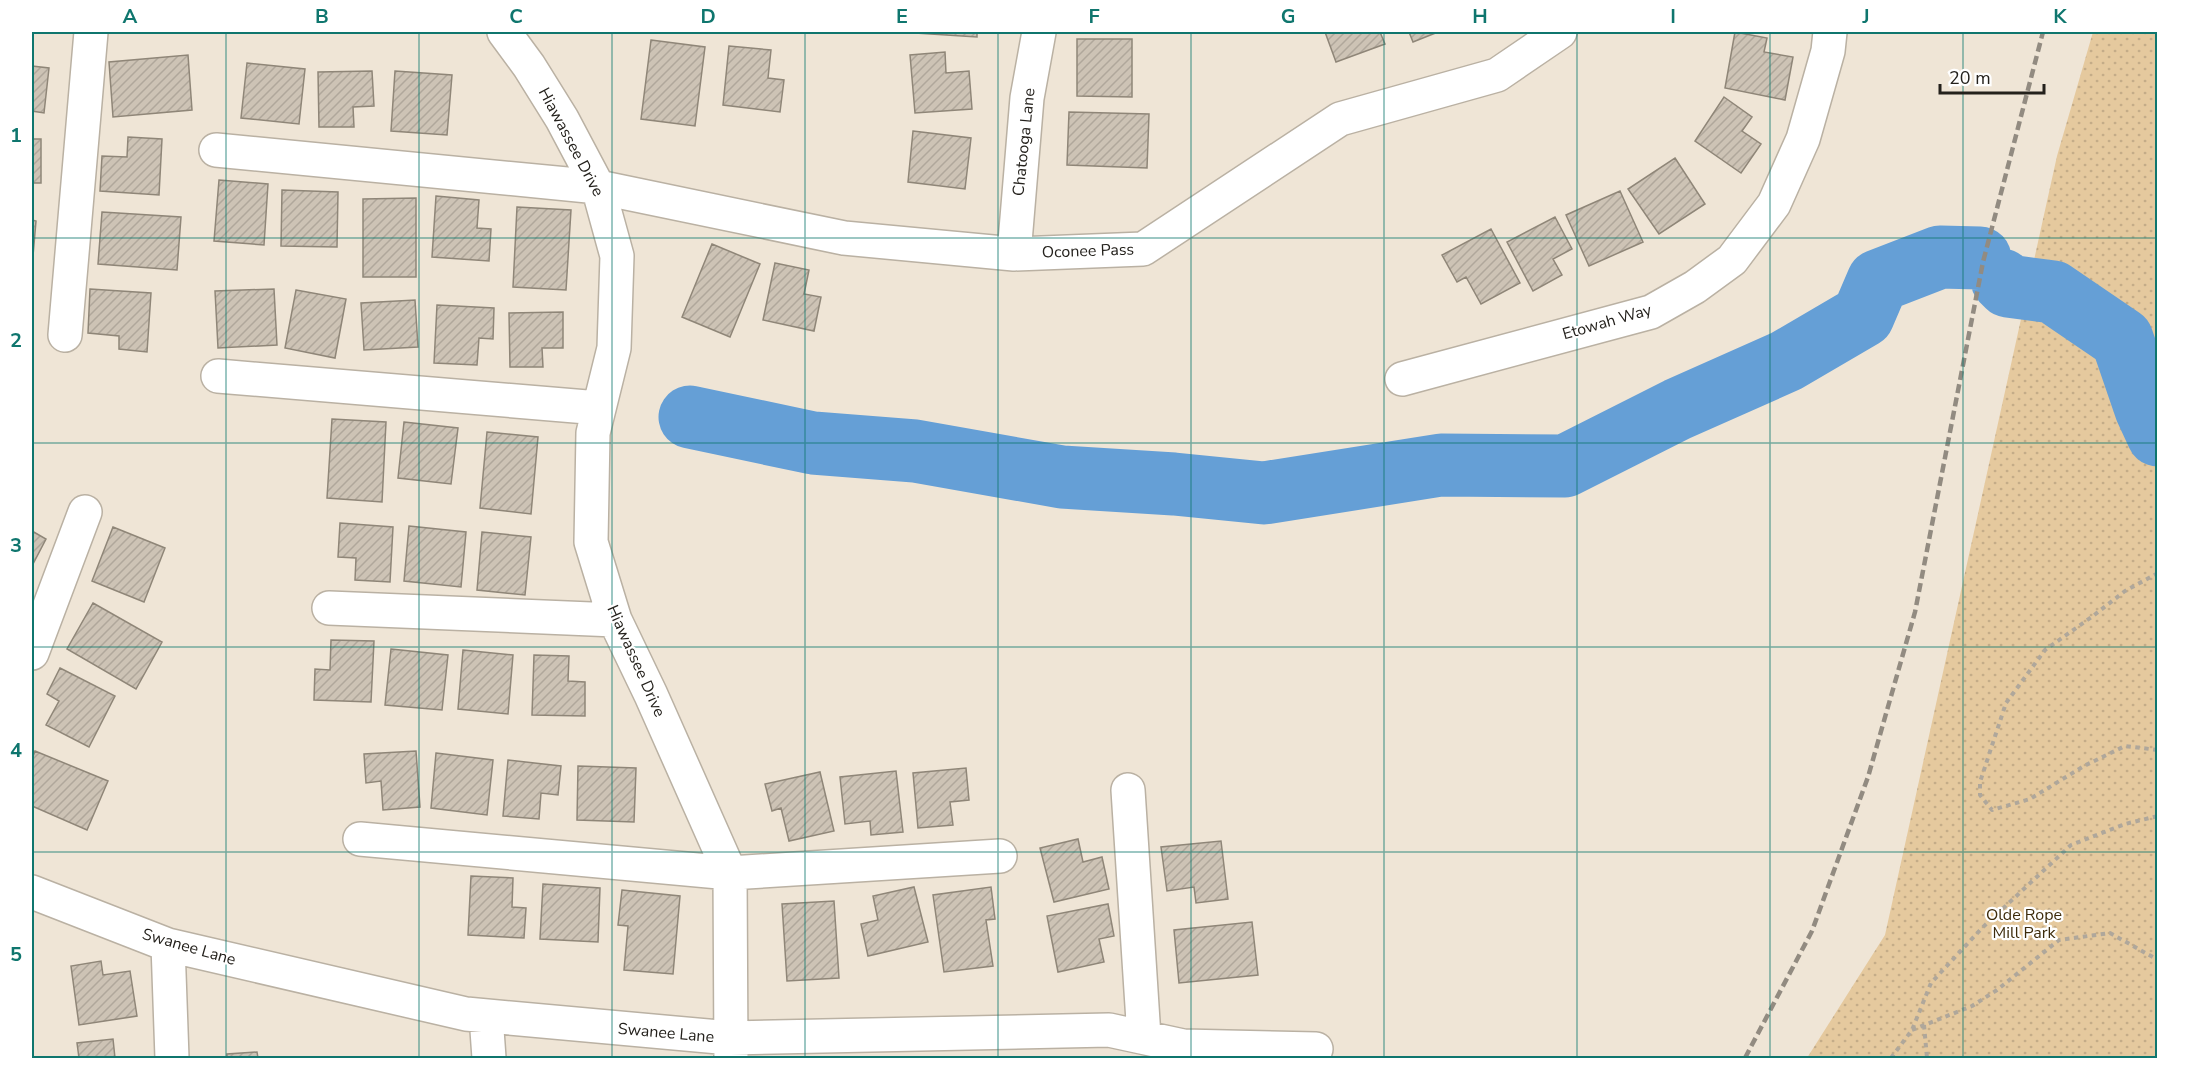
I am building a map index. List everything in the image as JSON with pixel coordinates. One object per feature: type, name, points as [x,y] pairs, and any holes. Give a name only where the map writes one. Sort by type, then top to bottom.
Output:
[{"type":"street","points":[[65,335],[91,32]]},
{"type":"street","name":"Hiawassee Drive","points":[[504,32],[529,66],[598,187],[617,256],[614,348],[593,433],[591,542],[615,620],[730,873],[730,1048]]},
{"type":"street","name":"Chatooga Lane","points":[[1014,254],[1027,98],[1039,32]]},
{"type":"street","name":"Oconee Pass","points":[[216,150],[598,187],[844,238],[1014,254],[1143,249],[1340,119],[1497,75],[1560,32]]},
{"type":"street","name":"Etowah Way","points":[[1402,379],[1651,312],[1695,287],[1732,260],[1774,204],[1803,139],[1828,51],[1830,32]]},
{"type":"street","points":[[218,376],[599,408]]},
{"type":"street","points":[[32,653],[85,512]]},
{"type":"street","points":[[329,608],[615,620]]},
{"type":"street","points":[[1128,790],[1144,1037]]},
{"type":"street","points":[[360,839],[730,873],[1000,856]]},
{"type":"street","name":"Swanee Lane","points":[[32,892],[168,945],[466,1014],[730,1048],[957,1046],[1109,1030],[1144,1037],[1184,1052],[1316,1049]]},
{"type":"street","points":[[168,945],[172,1059]]},
{"type":"street","points":[[486,1016],[489,1059]]},
{"type":"path","points":[[2157,573],[2125,591],[2045,650],[2006,703],[1980,782],[1980,795],[1992,810],[2030,799],[2084,766],[2126,746],[2157,750]]},
{"type":"path","points":[[1891,1059],[1911,1030],[1931,983],[1982,928],[2071,845],[2125,824],[2157,816]]},
{"type":"path","points":[[1911,1030],[1972,1006],[1997,990],[2059,940],[2109,933],[2157,960]]},
{"type":"path","points":[[1924,1025],[1927,1059]]},
{"type":"path","points":[[1895,1059],[1900,1047]]},
{"type":"green space","name":"Olde Rope Mill Park","points":[[2093,32],[2157,32],[2157,1058],[1807,1058],[1885,935],[2057,156]]},
{"type":"building","points":[[899,32],[977,32],[977,37]]},
{"type":"building","points":[[1325,32],[1380,32],[1385,44],[1336,62]]},
{"type":"building","points":[[1409,32],[1438,32],[1413,42]]},
{"type":"building","points":[[1735,32],[1767,38],[1764,52],[1793,57],[1785,100],[1725,88]]},
{"type":"building","points":[[1077,39],[1132,39],[1132,97],[1077,96]]},
{"type":"building","points":[[651,40],[705,47],[695,126],[641,119]]},
{"type":"building","points":[[729,46],[771,50],[768,78],[784,80],[780,112],[723,105]]},
{"type":"building","points":[[945,52],[946,73],[969,71],[972,109],[915,113],[910,55]]},
{"type":"building","points":[[188,55],[192,110],[113,117],[109,62]]},
{"type":"building","points":[[247,63],[305,69],[299,124],[241,118]]},
{"type":"building","points":[[32,66],[49,68],[44,113],[32,111]]},
{"type":"building","points":[[372,71],[374,106],[353,107],[354,127],[319,127],[318,72]]},
{"type":"building","points":[[395,71],[452,75],[447,135],[391,131]]},
{"type":"building","points":[[1724,97],[1752,117],[1742,131],[1761,144],[1741,173],[1695,141]]},
{"type":"building","points":[[1069,112],[1149,114],[1147,168],[1067,165]]},
{"type":"building","points":[[913,131],[971,138],[965,189],[908,182]]},
{"type":"building","points":[[128,137],[162,139],[159,195],[100,191],[102,156],[127,157]]},
{"type":"building","points":[[32,139],[41,139],[41,183],[32,183]]},
{"type":"building","points":[[1675,158],[1705,204],[1659,234],[1628,189]]},
{"type":"building","points":[[219,180],[268,184],[264,245],[214,241]]},
{"type":"building","points":[[282,190],[338,192],[337,247],[281,246]]},
{"type":"building","points":[[1620,191],[1643,242],[1589,266],[1566,215]]},
{"type":"building","points":[[436,196],[479,200],[477,228],[491,229],[489,261],[432,257]]},
{"type":"building","points":[[416,198],[416,277],[363,277],[363,199]]},
{"type":"building","points":[[517,207],[571,210],[566,290],[513,287]]},
{"type":"building","points":[[102,212],[181,217],[177,270],[98,264]]},
{"type":"building","points":[[1555,217],[1572,249],[1553,259],[1562,275],[1533,291],[1507,242]]},
{"type":"building","points":[[32,220],[36,221],[33,256],[32,256]]},
{"type":"building","points":[[1491,229],[1520,283],[1481,304],[1466,277],[1457,282],[1442,255]]},
{"type":"building","points":[[712,244],[760,264],[730,337],[682,317]]},
{"type":"building","points":[[775,263],[809,270],[804,294],[821,297],[814,331],[763,320]]},
{"type":"building","points":[[90,289],[151,293],[147,352],[119,349],[119,336],[88,333]]},
{"type":"building","points":[[274,289],[277,345],[218,348],[215,291]]},
{"type":"building","points":[[296,290],[346,299],[335,358],[285,348]]},
{"type":"building","points":[[415,300],[418,347],[364,350],[361,303]]},
{"type":"building","points":[[437,305],[494,308],[493,339],[479,338],[477,365],[434,363]]},
{"type":"building","points":[[563,312],[563,348],[542,348],[543,367],[510,367],[509,313]]},
{"type":"building","points":[[332,419],[386,422],[382,502],[327,498]]},
{"type":"building","points":[[404,422],[458,428],[451,484],[398,478]]},
{"type":"building","points":[[487,432],[538,437],[531,514],[480,508]]},
{"type":"building","points":[[340,523],[393,527],[390,582],[355,580],[356,558],[338,557]]},
{"type":"building","points":[[409,526],[466,532],[461,587],[404,581]]},
{"type":"building","points":[[113,527],[165,548],[144,602],[92,581]]},
{"type":"building","points":[[32,531],[46,539],[32,566]]},
{"type":"building","points":[[482,532],[531,537],[525,595],[477,590]]},
{"type":"building","points":[[93,603],[162,642],[136,689],[67,649]]},
{"type":"building","points":[[331,640],[374,641],[371,702],[314,700],[315,669],[330,670]]},
{"type":"building","points":[[391,649],[448,655],[442,710],[385,705]]},
{"type":"building","points":[[463,650],[513,655],[508,714],[458,709]]},
{"type":"building","points":[[534,655],[569,656],[568,681],[585,682],[585,716],[532,715]]},
{"type":"building","points":[[60,668],[115,696],[89,747],[46,725],[59,701],[47,694]]},
{"type":"building","points":[[35,751],[108,781],[87,830],[32,806],[32,759]]},
{"type":"building","points":[[416,751],[420,807],[383,810],[381,781],[366,783],[364,754]]},
{"type":"building","points":[[436,753],[493,760],[487,815],[431,808]]},
{"type":"building","points":[[508,760],[561,766],[558,795],[541,793],[539,819],[503,816]]},
{"type":"building","points":[[578,766],[636,768],[634,822],[577,820]]},
{"type":"building","points":[[966,768],[969,800],[950,802],[953,825],[918,828],[913,773]]},
{"type":"building","points":[[896,771],[903,832],[871,835],[870,821],[845,824],[840,777]]},
{"type":"building","points":[[820,772],[834,831],[789,841],[781,808],[772,811],[765,784]]},
{"type":"building","points":[[1078,839],[1083,862],[1102,857],[1109,889],[1054,902],[1040,848]]},
{"type":"building","points":[[1221,841],[1228,899],[1196,903],[1194,887],[1167,891],[1161,847]]},
{"type":"building","points":[[471,876],[513,878],[512,907],[526,908],[524,938],[468,935]]},
{"type":"building","points":[[543,884],[600,888],[598,942],[540,939]]},
{"type":"building","points":[[914,887],[928,942],[868,956],[861,924],[878,920],[873,896]]},
{"type":"building","points":[[991,887],[995,919],[986,920],[993,966],[944,972],[933,895]]},
{"type":"building","points":[[622,890],[680,896],[673,974],[624,970],[628,926],[618,925]]},
{"type":"building","points":[[834,901],[839,978],[787,981],[782,904]]},
{"type":"building","points":[[1108,904],[1114,936],[1099,939],[1104,962],[1058,972],[1047,916]]},
{"type":"building","points":[[1252,922],[1258,975],[1179,983],[1174,930]]},
{"type":"building","points":[[101,961],[103,975],[130,971],[137,1016],[79,1025],[71,966]]},
{"type":"building","points":[[113,1039],[115,1058],[79,1058],[77,1043]]},
{"type":"building","points":[[257,1052],[258,1058],[227,1058],[227,1054]]},
{"type":"waterway","points":[[690,417],[813,443],[915,451],[1062,477],[1174,484],[1264,493],[1441,465],[1565,466],[1678,409],[1786,361],[1863,316],[1878,281],[1940,257],[1980,258]]},
{"type":"waterway","points":[[2002,280],[2008,286],[2053,292],[2122,339],[2146,409],[2158,435]]},
{"type":"railway","points":[[1745,1058],[1812,931],[1868,777],[1915,612],[1983,262],[2043,32]]}]
